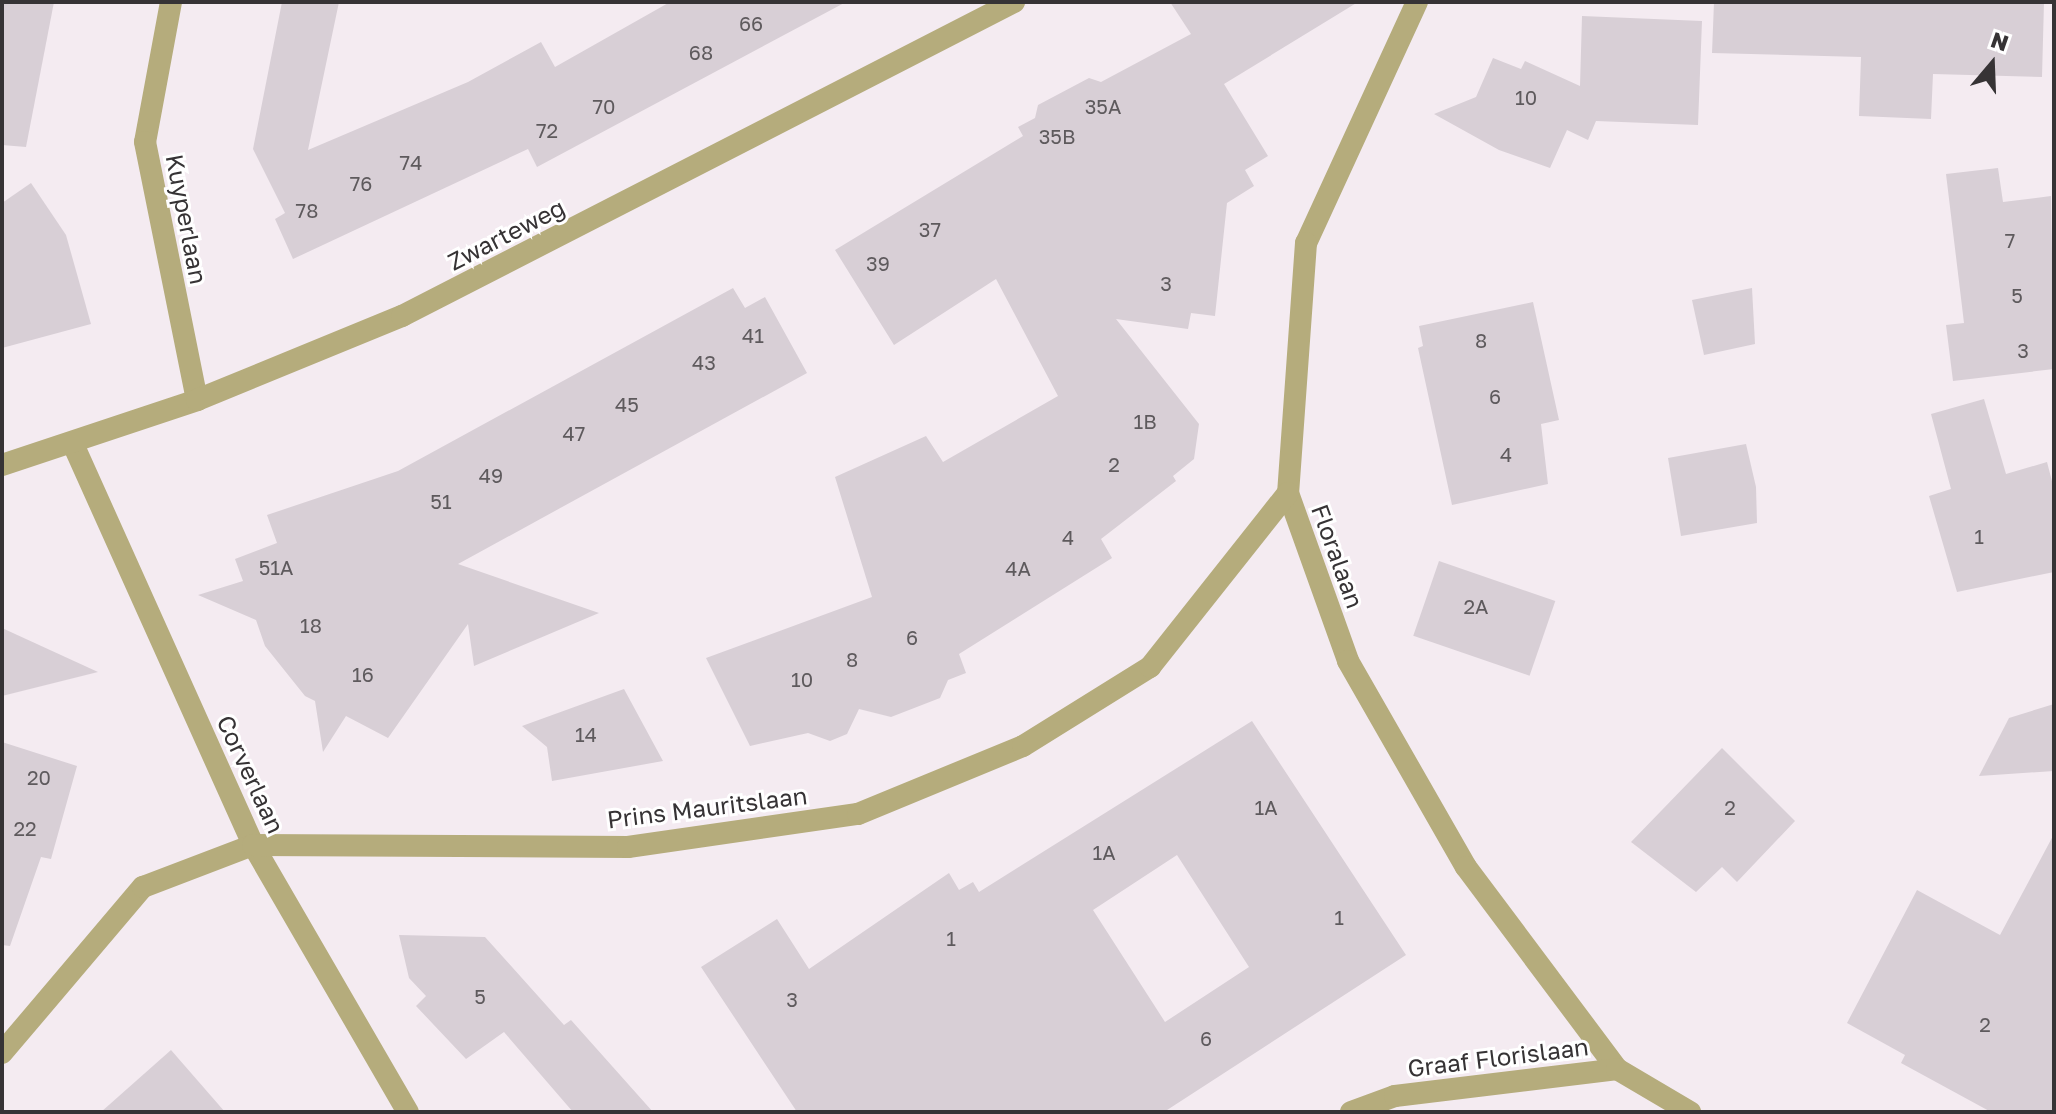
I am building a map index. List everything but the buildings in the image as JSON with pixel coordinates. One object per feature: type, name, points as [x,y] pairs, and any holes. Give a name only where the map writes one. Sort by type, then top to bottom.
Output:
[{"type":"street","name":"Kuyperlaan","points":[[171,2],[145,142],[197,400]]},
{"type":"street","name":"Zwarteweg","points":[[2,465],[73,444],[197,400],[402,316],[1014,2]]},
{"type":"street","name":"Floralaan","points":[[1417,2],[1306,243],[1288,493],[1348,661],[1466,867],[1617,1069]]},
{"type":"street","name":"Corverlaan","points":[[73,444],[253,845],[408,1112]]},
{"type":"street","name":"Prins Mauritslaan","points":[[2,1053],[143,887],[253,845],[628,847],[858,814],[1023,746],[1150,667],[1288,493]]},
{"type":"street","name":"Graaf Florislaan","points":[[1351,1112],[1395,1096],[1617,1069],[1690,1112]]}]
